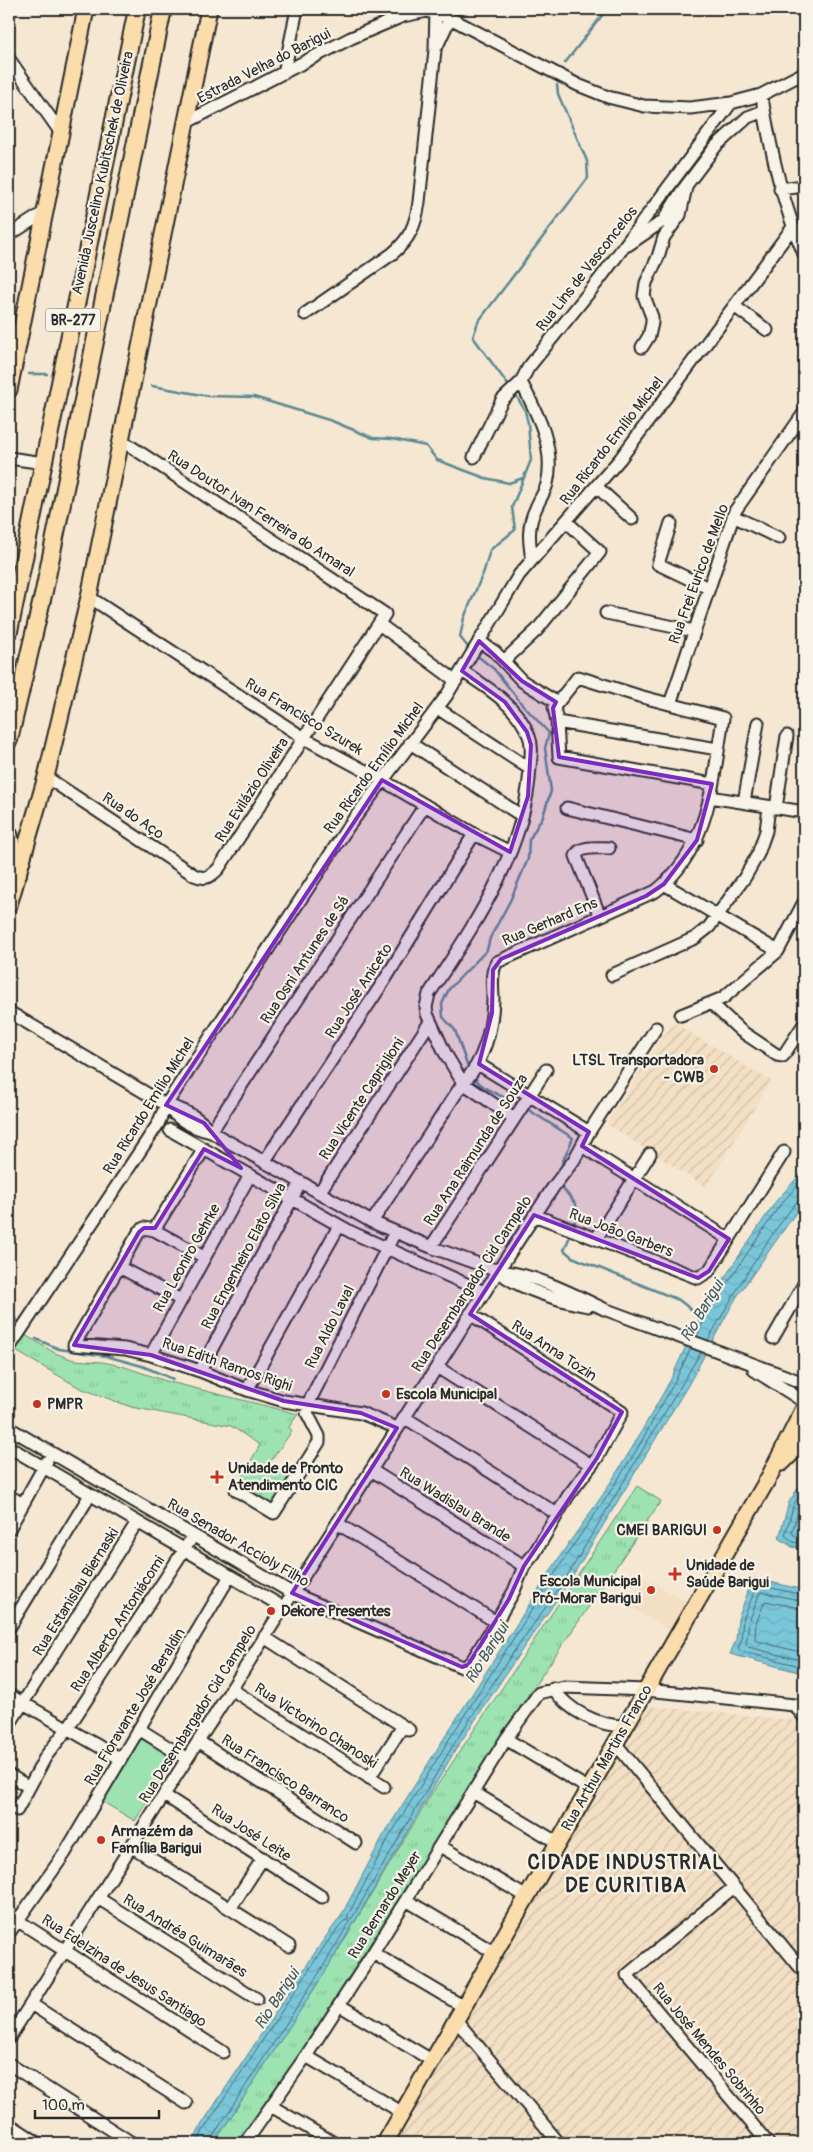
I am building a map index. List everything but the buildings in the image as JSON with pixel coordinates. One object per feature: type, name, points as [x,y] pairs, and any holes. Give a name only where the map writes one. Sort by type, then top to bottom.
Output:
[{"type":"highway","name":"Avenida Juscelino Kubitschek de Oliveira","points":[[9,631],[137,9]]},
{"type":"highway","name":"BR-277","points":[[9,740],[44,591],[163,9]]},
{"type":"highway","points":[[9,834],[18,874]]},
{"type":"main road","points":[[9,390],[86,9]]},
{"type":"main road","points":[[9,905],[46,776],[89,597],[209,9]]},
{"type":"main road","name":"Rua Arthur Martins Franco","points":[[385,2143],[769,1477],[804,1406]]},
{"type":"main road","name":"Rua Arthur Martins Franco","points":[[769,1477],[804,1441]]},
{"type":"street","points":[[284,73],[297,9]]},
{"type":"street","points":[[305,314],[392,254],[411,234],[418,208],[435,50],[435,11]]},
{"type":"street","name":"Estrada Velha do Barigui","points":[[185,123],[352,38],[403,16],[418,12],[435,11],[557,75],[620,101],[644,106],[671,108],[731,102],[762,95],[804,73]]},
{"type":"street","points":[[435,50],[450,18]]},
{"type":"street","points":[[9,60],[61,133]]},
{"type":"street","points":[[762,95],[780,188],[804,254]]},
{"type":"street","name":"Rua Lins de Vasconcelos","points":[[474,456],[502,400],[521,382],[528,368],[622,249],[731,102]]},
{"type":"street","points":[[622,249],[660,224],[686,185],[716,146],[748,117],[764,111]]},
{"type":"street","points":[[642,347],[649,336],[652,323],[652,317],[644,296],[646,283],[664,237],[680,215],[686,185]]},
{"type":"street","points":[[780,188],[804,186]]},
{"type":"street","points":[[9,235],[45,212]]},
{"type":"street","name":"Rua Ricardo Emílio Michel","points":[[9,1348],[158,1124],[166,1106],[282,926],[382,780],[459,676],[506,594],[532,560],[567,522],[636,440],[793,227]]},
{"type":"street","points":[[734,306],[767,330]]},
{"type":"street","points":[[521,382],[540,421],[548,456],[547,485],[532,515],[529,530],[532,560]]},
{"type":"street","name":"Rua Frei Eurico de Mello","points":[[670,704],[733,516],[804,413]]},
{"type":"street","name":"Rua Doutor Ivan Ferreira do Amaral","points":[[121,440],[386,614]]},
{"type":"street","points":[[9,458],[44,463]]},
{"type":"street","points":[[597,487],[632,519]]},
{"type":"street","points":[[733,516],[779,538]]},
{"type":"street","points":[[504,661],[537,630],[600,552],[567,522]]},
{"type":"street","points":[[671,523],[658,564],[708,588]]},
{"type":"street","name":"Rua Francisco Szurek","points":[[89,597],[304,738],[382,780],[474,834],[510,852]]},
{"type":"street","name":"Rua Evilázio Oliveira","points":[[205,878],[219,868],[386,614]]},
{"type":"street","points":[[606,614],[694,631]]},
{"type":"street","points":[[379,624],[459,676],[499,696],[511,709],[529,735],[531,745],[528,796],[510,852],[490,897],[429,994],[426,1007],[430,1022],[451,1065],[471,1073],[522,1106],[588,1132]]},
{"type":"street","points":[[475,649],[504,661],[522,681],[556,702]]},
{"type":"street","points":[[670,704],[578,677],[556,702],[553,710],[557,722],[559,757],[712,784]]},
{"type":"street","name":"Rua Gerhard Ens","points":[[372,1222],[471,1073],[492,1014],[493,970],[497,962],[646,896],[664,884],[697,840],[710,797],[723,718],[670,704]]},
{"type":"street","points":[[437,708],[530,769]]},
{"type":"street","points":[[557,722],[718,749]]},
{"type":"street","points":[[744,802],[758,723]]},
{"type":"street","points":[[612,975],[695,938],[702,934],[717,916],[758,854],[773,807],[787,736]]},
{"type":"street","points":[[410,743],[522,816]]},
{"type":"street","name":"Rua do Aço","points":[[46,776],[194,875],[205,878]]},
{"type":"street","points":[[710,797],[804,812]]},
{"type":"street","name":"Rua Osni Antunes de Sá","points":[[211,1132],[425,805]]},
{"type":"street","points":[[567,808],[697,840]]},
{"type":"street","name":"Rua José Aniceto","points":[[264,1162],[386,978],[474,834]]},
{"type":"street","points":[[600,916],[576,856],[577,852],[581,849],[609,848]]},
{"type":"street","points":[[664,884],[778,951]]},
{"type":"street","points":[[680,1015],[723,998],[778,951],[804,902]]},
{"type":"street","points":[[712,1003],[740,1031],[777,1055],[784,1056],[804,1024]]},
{"type":"street","points":[[9,1012],[166,1106],[177,1107],[204,1123],[211,1132],[372,1222],[431,1247],[498,1271],[508,1280],[572,1303],[604,1309],[804,1383]]},
{"type":"street","name":"Rua Vicente Capriglioni","points":[[318,1192],[430,1022]]},
{"type":"street","name":"Rua Desembargador Cid Campelo","points":[[9,2038],[484,1292],[582,1146],[588,1132],[656,1028]]},
{"type":"street","name":"Rua Ana Raimunda de Souza","points":[[431,1247],[546,1070]]},
{"type":"street","points":[[471,1073],[522,1106]]},
{"type":"street","points":[[170,1130],[339,1226],[484,1292]]},
{"type":"street","points":[[582,1146],[728,1239],[784,1152]]},
{"type":"street","points":[[154,1230],[204,1149]]},
{"type":"street","points":[[596,1239],[650,1154]]},
{"type":"street","name":"Rua Leoniro Gehrke","points":[[151,1354],[250,1175]]},
{"type":"street","name":"Rua Engenheiro Elato Silva","points":[[200,1371],[301,1182]]},
{"type":"street","name":"Rua João Garbers","points":[[534,1215],[698,1278],[709,1271],[728,1239]]},
{"type":"street","points":[[247,1390],[339,1226]]},
{"type":"street","points":[[181,1300],[119,1267],[144,1228],[154,1230],[204,1257]]},
{"type":"street","name":"Rua Aldo Laval","points":[[308,1404],[395,1232]]},
{"type":"street","name":"Rua Edith Ramos Righi","points":[[119,1267],[74,1345],[125,1349],[151,1354],[284,1402],[361,1413],[397,1428]]},
{"type":"street","points":[[773,1338],[804,1284]]},
{"type":"street","name":"Rua Anna Tozin","points":[[470,1314],[622,1412],[591,1465]]},
{"type":"street","points":[[738,1359],[804,1406]]},
{"type":"street","points":[[337,1523],[496,1622],[514,1591],[524,1566],[534,1554],[557,1514],[591,1465],[437,1367]]},
{"type":"street","points":[[236,1490],[274,1513],[320,1439],[308,1418],[308,1404]]},
{"type":"street","points":[[404,1417],[557,1514]]},
{"type":"street","name":"Rua Senador Accioly Filho","points":[[9,1428],[292,1593],[462,1667],[465,1667],[472,1660],[496,1622]]},
{"type":"street","points":[[9,1447],[283,1607]]},
{"type":"street","points":[[9,1526],[52,1453]]},
{"type":"street","name":"Rua Wadislau Brande","points":[[371,1470],[524,1566]]},
{"type":"street","points":[[9,1628],[90,1494]]},
{"type":"street","points":[[9,1496],[23,1504]]},
{"type":"street","name":"Rua Estanislau Biernaski","points":[[9,1725],[137,1522]]},
{"type":"street","name":"Rua Alberto Antoniácomi","points":[[17,1810],[46,1756],[68,1728],[193,1536]]},
{"type":"street","name":"Rua Fioravante José Beraldin","points":[[9,1933],[13,1918],[65,1852],[230,1576]]},
{"type":"street","points":[[264,1637],[406,1728],[369,1778]]},
{"type":"street","points":[[553,1688],[578,1686],[646,1690],[799,1705],[804,1718]]},
{"type":"street","points":[[553,1688],[563,1702],[601,1723],[625,1726]]},
{"type":"street","name":"Rua Bernardo Meyer","points":[[245,2143],[339,2006],[506,1739],[535,1696],[539,1692],[553,1688]]},
{"type":"street","name":"Rua Victorino Chanoski","points":[[231,1689],[384,1788]]},
{"type":"street","points":[[9,1695],[121,1758]]},
{"type":"street","points":[[139,1729],[186,1759]]},
{"type":"street","points":[[506,1739],[589,1789]]},
{"type":"street","name":"Rua Francisco Barranco","points":[[198,1741],[356,1843]]},
{"type":"street","points":[[615,1743],[804,1972]]},
{"type":"street","points":[[9,1776],[28,1787]]},
{"type":"street","points":[[473,1792],[558,1843]]},
{"type":"street","name":"Rua José Leite","points":[[164,1795],[322,1896]]},
{"type":"street","points":[[131,1846],[289,1946]]},
{"type":"street","points":[[440,1846],[527,1897]]},
{"type":"street","points":[[230,1909],[263,1858]]},
{"type":"street","name":"Rua José Mendes Sobrinho","points":[[734,1887],[627,1975],[768,2143]]},
{"type":"street","name":"Rua Andréa Guimarães","points":[[98,1898],[257,1999]]},
{"type":"street","points":[[406,1900],[495,1953]]},
{"type":"street","name":"Rua Edelzina de Jesus Santiago","points":[[13,1918],[223,2052]]},
{"type":"street","points":[[373,1953],[460,2014],[559,2143]]},
{"type":"street","points":[[31,2004],[186,2103]]},
{"type":"street","points":[[339,2006],[433,2061]]},
{"type":"street","points":[[306,2056],[403,2113]]},
{"type":"street","points":[[9,2064],[132,2143]]},
{"type":"street","points":[[271,2106],[334,2143]]},
{"type":"street","points":[[9,2124],[38,2143]]},
{"type":"highlighted area","points":[[479,641],[522,681],[556,702],[553,708],[559,757],[712,784],[697,840],[664,884],[646,896],[501,959],[493,970],[492,1013],[479,1064],[589,1132],[582,1146],[729,1239],[709,1271],[698,1278],[534,1215],[470,1314],[622,1412],[597,1458],[524,1566],[509,1599],[468,1665],[462,1667],[292,1593],[397,1428],[361,1413],[284,1401],[151,1355],[74,1345],[139,1232],[144,1228],[155,1228],[204,1149],[241,1168],[204,1123],[166,1105],[382,780],[510,852],[528,796],[531,745],[527,732],[505,702],[462,671]]},
{"type":"shaded area","points":[[674,1023],[771,1081],[706,1187],[607,1124],[659,1042]]},
{"type":"shaded area","name":"Escola Municipal Pró-Morar Barigui","points":[[641,1576],[690,1604],[672,1632],[631,1607]]},
{"type":"shaded area","points":[[648,1706],[804,1721],[804,2143],[396,2143]]},
{"type":"green space","points":[[25,1335],[55,1353],[74,1360],[122,1366],[166,1381],[298,1414],[289,1427],[292,1431],[268,1465],[291,1480],[273,1508],[237,1485],[260,1445],[231,1426],[131,1407],[80,1388],[14,1350]]},
{"type":"green space","points":[[637,1486],[661,1501],[531,1691],[308,2041],[238,2143],[214,2143],[325,1972],[432,1793]]},
{"type":"green space","points":[[141,1739],[173,1758],[135,1821],[103,1802]]},
{"type":"water","name":"Rio Barigui","points":[[804,1170],[804,1201],[736,1298],[687,1387],[567,1585],[456,1749],[325,1972],[214,2143],[192,2143],[200,2127],[341,1916],[383,1836],[564,1550],[602,1496],[632,1448],[670,1381],[702,1311],[776,1201]]},
{"type":"water","points":[[804,1479],[804,1549],[792,1547],[779,1538],[789,1502]]},
{"type":"water","points":[[753,1578],[804,1590],[804,1663],[802,1673],[730,1654],[736,1640],[738,1619]]},
{"type":"waterway","points":[[565,63],[607,9]]},
{"type":"waterway","points":[[509,386],[473,337],[478,322],[588,178],[587,161],[558,94],[557,85]]},
{"type":"waterway","points":[[29,374],[47,374]]},
{"type":"waterway","points":[[152,386],[208,396],[254,397],[332,421],[373,438],[392,439],[426,446],[437,460],[485,478],[509,483],[523,478]]},
{"type":"waterway","points":[[471,651],[460,637],[464,618],[484,571],[490,550],[515,530],[512,507],[531,460],[528,423],[525,411],[516,395]]},
{"type":"waterway","points":[[470,1070],[455,1030],[443,1017],[442,1004],[449,989],[487,950],[490,938],[510,901],[528,859],[529,840],[543,816],[551,791],[545,748],[549,733],[521,703],[494,669],[475,654]]},
{"type":"waterway","points":[[474,1077],[489,1090],[520,1105]]},
{"type":"waterway","points":[[524,1107],[573,1138],[562,1163]]},
{"type":"waterway","points":[[562,1188],[576,1205],[577,1214],[573,1227]]},
{"type":"waterway","name":"Rio Barigui","points":[[571,1234],[564,1250],[572,1257],[679,1300],[702,1318]]},
{"type":"waterway","points":[[9,1309],[18,1322]]},
{"type":"waterway","points":[[36,1339],[59,1349],[106,1356],[142,1366],[173,1379]]},
{"type":"place","name":"LTSL Transportadora - CWB","points":[[714,1069]]},
{"type":"place","name":"Escola Municipal","points":[[386,1394]]},
{"type":"place","name":"PMPR","points":[[37,1404]]},
{"type":"place","name":"Unidade de Pronto Atendimento CIC","points":[[217,1477]]},
{"type":"place","name":"CMEI BARIGUI","points":[[717,1530]]},
{"type":"place","name":"Unidade de Saúde Barigui","points":[[675,1574]]},
{"type":"place","name":"Escola Municipal Pró-Morar Barigui","points":[[651,1590]]},
{"type":"place","name":"Dekore Presentes","points":[[271,1611]]},
{"type":"place","name":"Armazém da Família Barigui","points":[[101,1840]]},
{"type":"district","name":"CIDADE INDUSTRIAL DE CURITIBA","points":[[626,1874]]}]
